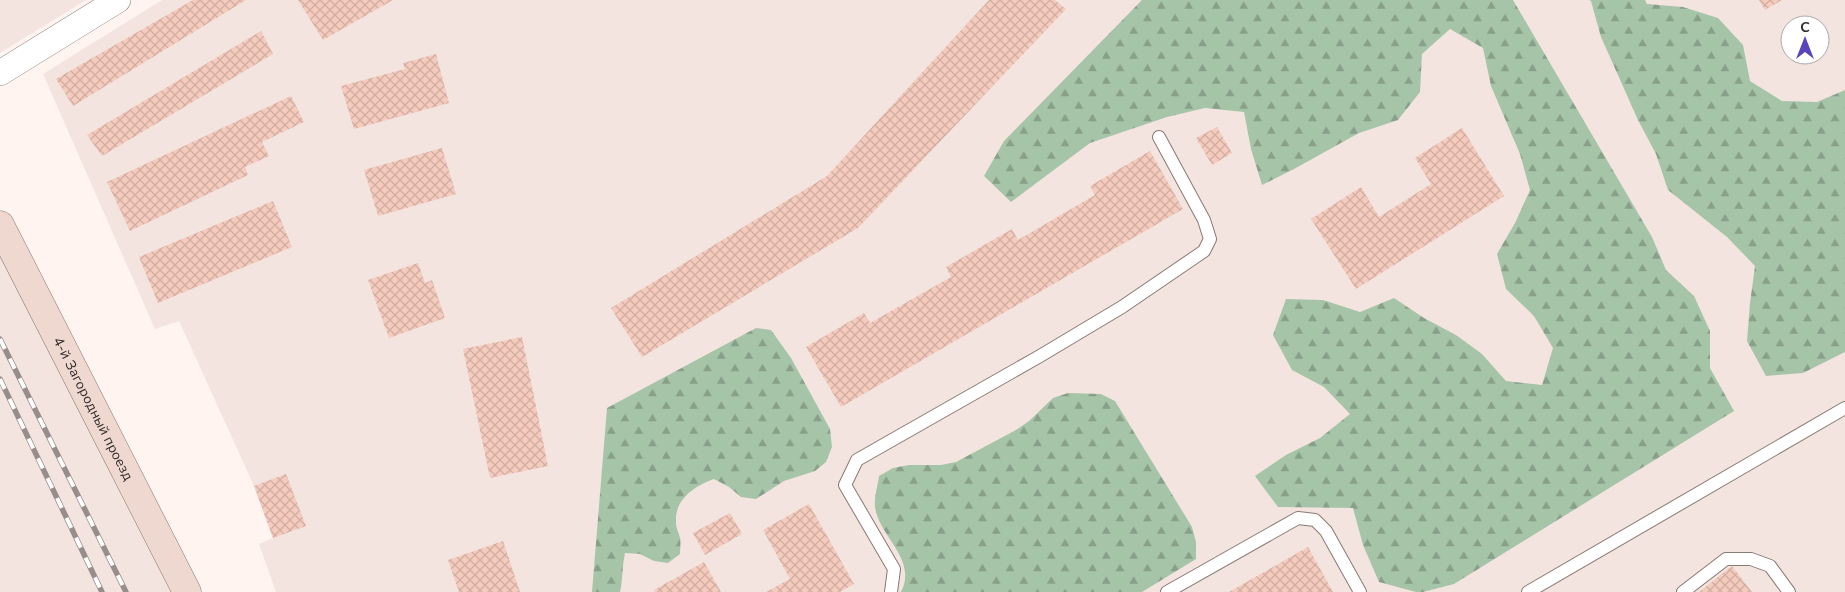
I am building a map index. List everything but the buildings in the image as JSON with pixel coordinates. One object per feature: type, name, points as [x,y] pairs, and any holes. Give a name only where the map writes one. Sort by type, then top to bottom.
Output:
[{"type":"street","points":[[0,72],[118,0]]},
{"type":"street","name":"4-й Загородный проезд","points":[[0,225],[187,592]]},
{"type":"lane","points":[[891,592],[894,569],[845,485],[857,460],[1122,307],[1204,252],[1210,239],[1204,220],[1159,137]]},
{"type":"lane","points":[[1528,592],[1845,408]]},
{"type":"lane","points":[[1167,592],[1298,518],[1315,520],[1326,531],[1360,592]]},
{"type":"lane","points":[[1682,592],[1726,559],[1751,559],[1770,566],[1789,592]]},
{"type":"shaded area","points":[[0,0],[86,0],[0,53]]},
{"type":"shaded area","points":[[162,0],[1845,0],[1845,592],[276,592],[259,544],[273,538],[254,486],[179,321],[155,329],[43,74]]},
{"type":"shaded area","points":[[0,249],[177,592],[0,592]]},
{"type":"green space","points":[[1142,0],[1513,0],[1652,237],[1666,270],[1694,296],[1710,331],[1710,368],[1734,411],[1454,584],[1416,592],[1379,582],[1363,545],[1353,508],[1278,507],[1255,476],[1286,455],[1320,438],[1350,414],[1324,387],[1292,370],[1273,335],[1286,299],[1323,300],[1360,312],[1394,298],[1424,318],[1456,335],[1482,354],[1506,381],[1542,385],[1553,348],[1534,316],[1506,289],[1497,254],[1515,223],[1530,190],[1520,154],[1491,86],[1483,48],[1450,29],[1422,54],[1420,92],[1398,120],[1359,133],[1262,185],[1251,149],[1244,112],[1205,108],[1167,117],[1090,143],[1011,202],[984,176],[1004,141]]},
{"type":"green space","points":[[1589,0],[1645,0],[1647,4],[1683,7],[1718,18],[1743,45],[1750,81],[1782,101],[1817,102],[1845,90],[1845,352],[1803,373],[1766,376],[1747,341],[1755,266],[1727,237],[1668,190],[1656,154],[1638,120],[1601,37],[1591,1]]},
{"type":"green space","points":[[756,328],[771,330],[791,358],[830,429],[832,447],[826,462],[815,471],[784,481],[756,499],[741,497],[729,487],[714,479],[700,485],[682,500],[678,507],[676,527],[680,540],[680,554],[668,563],[654,561],[640,554],[625,553],[620,592],[592,592],[607,408]]},
{"type":"green space","points":[[1068,393],[1101,394],[1115,401],[1192,527],[1196,542],[1196,559],[1142,592],[901,592],[905,580],[905,569],[896,548],[878,518],[875,507],[879,476],[893,468],[909,465],[941,465],[956,462],[1016,430],[1029,421],[1053,398]]},
{"type":"railway","points":[[0,339],[126,592]]},
{"type":"railway","points":[[0,379],[102,592]]}]
